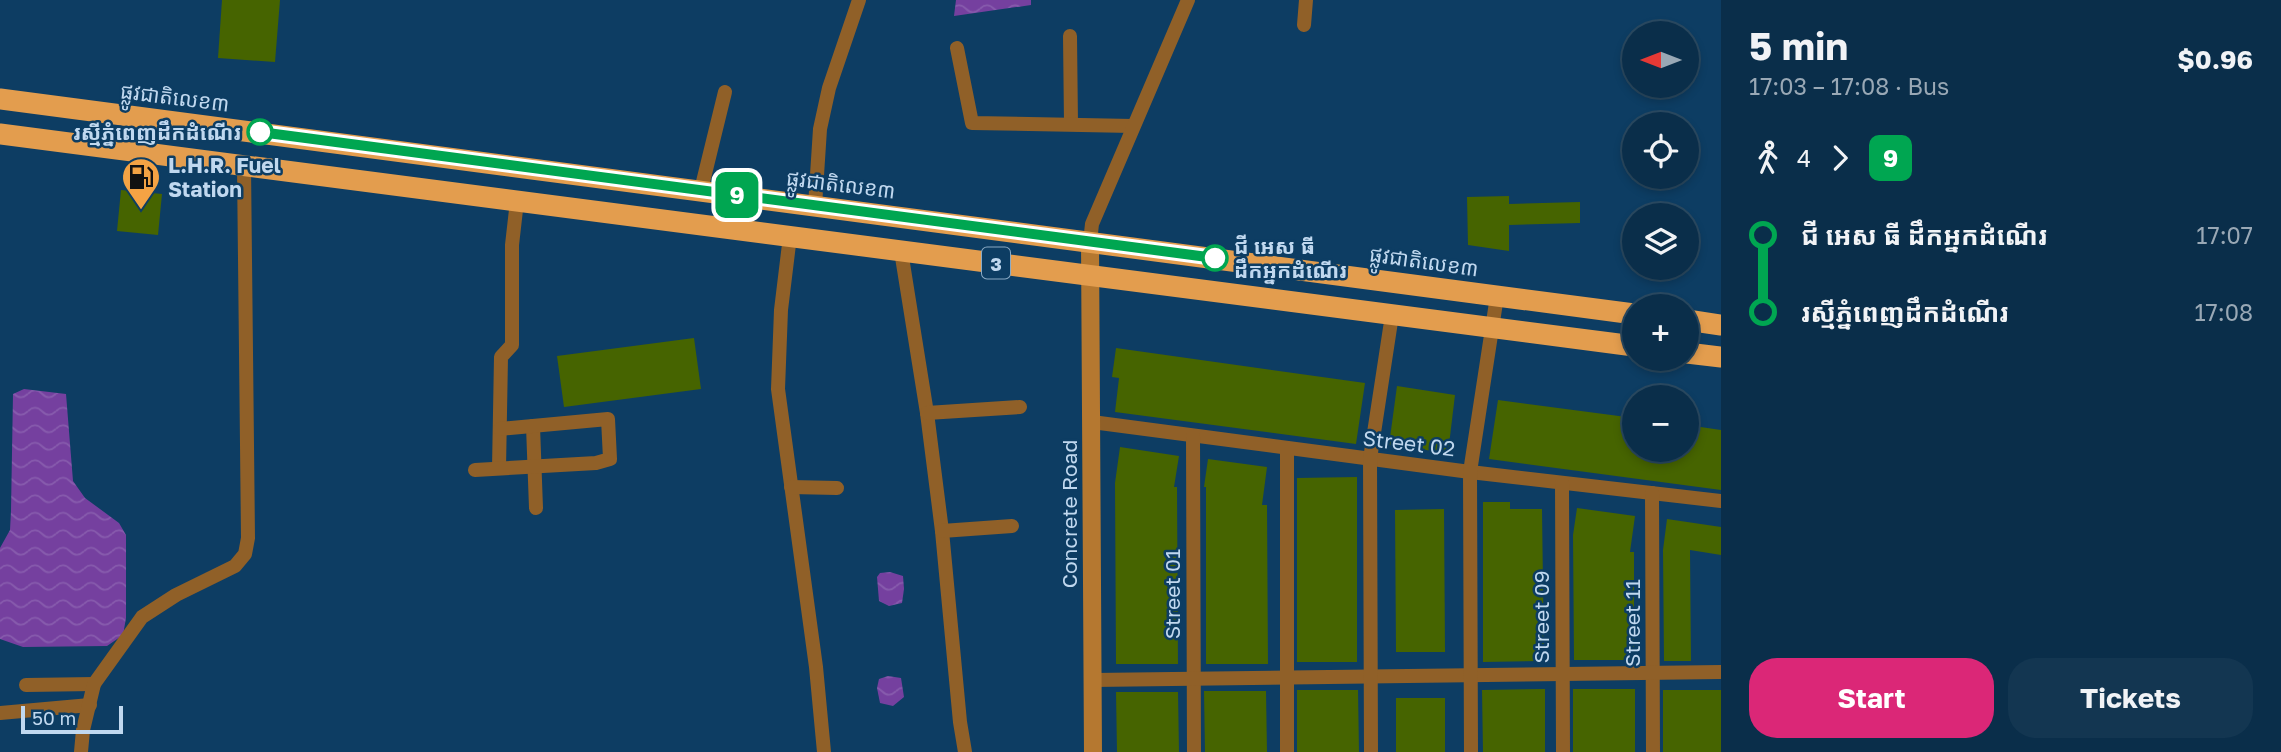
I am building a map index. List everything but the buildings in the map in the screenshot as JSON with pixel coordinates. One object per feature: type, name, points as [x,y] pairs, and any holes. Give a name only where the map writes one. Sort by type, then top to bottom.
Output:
[{"type":"highway","name":"ផ្លូវជាតិលេខ៣","points":[[0,99],[1622,312]]},
{"type":"highway","name":"3","points":[[0,134],[1622,344]]},
{"type":"highway","points":[[1699,322],[1721,325]]},
{"type":"highway","points":[[1699,354],[1721,357]]},
{"type":"street","points":[[815,206],[820,130],[829,88],[859,0]]},
{"type":"street","points":[[1090,242],[1092,224],[1188,0]]},
{"type":"street","points":[[1304,25],[1306,0]]},
{"type":"street","points":[[1070,36],[1071,124]]},
{"type":"street","points":[[957,48],[972,123],[1133,126]]},
{"type":"street","points":[[701,190],[725,92]]},
{"type":"street","points":[[81,752],[83,730],[94,684],[142,617],[176,595],[234,566],[245,554],[248,538],[244,166]]},
{"type":"street","points":[[499,468],[501,357],[512,345],[512,245],[517,201]]},
{"type":"street","points":[[790,236],[781,310],[778,389],[816,667],[824,752]]},
{"type":"street","name":"Concrete Road","points":[[1090,242],[1093,752]]},
{"type":"street","points":[[901,251],[927,413],[965,752]]},
{"type":"street","points":[[1471,752],[1470,472],[1497,296]]},
{"type":"street","points":[[1371,752],[1370,459],[1392,315]]},
{"type":"street","points":[[927,413],[1020,407]]},
{"type":"street","points":[[475,470],[596,463],[610,458],[608,419],[500,429]]},
{"type":"street","name":"Street 02","points":[[1092,422],[1470,472],[1721,501]]},
{"type":"street","points":[[533,426],[536,508]]},
{"type":"street","name":"Street 01","points":[[1193,436],[1194,752]]},
{"type":"street","points":[[1287,448],[1287,752]]},
{"type":"street","name":"Street 09","points":[[1562,483],[1563,752]]},
{"type":"street","points":[[791,487],[837,488]]},
{"type":"street","name":"Street 11","points":[[1652,493],[1653,752]]},
{"type":"street","points":[[942,531],[1012,526]]},
{"type":"street","points":[[1093,680],[1721,671]]},
{"type":"street","points":[[26,685],[94,684]]},
{"type":"street","points":[[0,713],[90,705]]},
{"type":"water","points":[[956,0],[1031,0],[1031,5],[954,16]]},
{"type":"water","points":[[24,389],[66,394],[73,481],[85,498],[119,523],[126,535],[126,618],[123,635],[107,646],[23,647],[0,639],[0,548],[10,530],[13,394]]},
{"type":"water","points":[[890,572],[903,576],[904,589],[902,603],[889,606],[879,601],[877,577],[880,573]]},
{"type":"water","points":[[888,676],[901,678],[904,697],[893,706],[880,703],[877,688],[879,679]]},
{"type":"bus line","name":"9","points":[[260,132],[1215,258]]},
{"type":"place","name":"រស្មីភ្នំពេញដឹកដំណើរ","points":[[260,132]]},
{"type":"place","name":"L.H.R. Fuel Station","points":[[141,211]]},
{"type":"place","name":"ជី អេស ធី ដឹកអ្នកដំណើរ","points":[[1215,258]]}]
